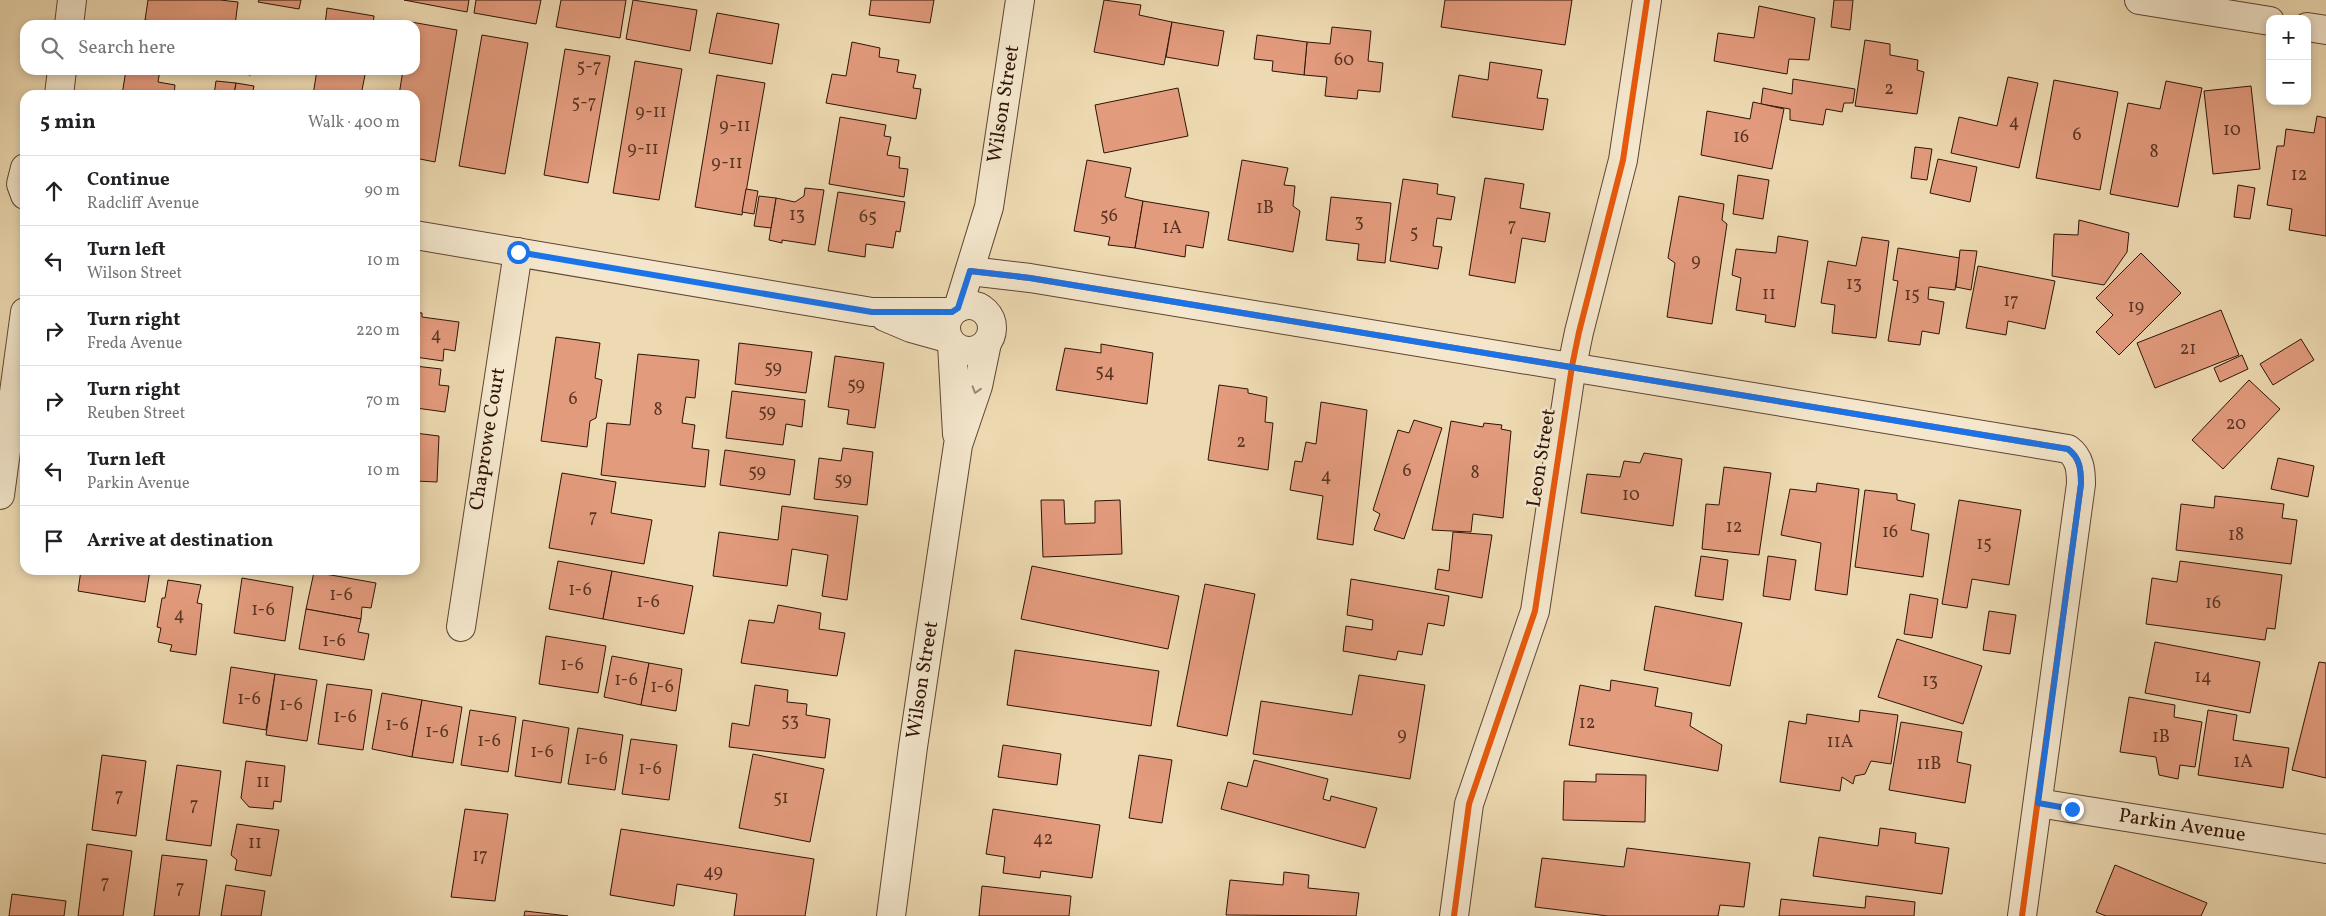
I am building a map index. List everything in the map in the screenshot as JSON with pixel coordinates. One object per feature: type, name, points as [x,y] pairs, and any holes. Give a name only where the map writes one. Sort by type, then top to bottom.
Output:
[{"type":"street","points":[[70,20],[72,0]]},
{"type":"street","name":"Wilson Street","points":[[891,916],[914,737],[958,445],[978,386],[988,331],[980,273],[1020,0]]},
{"type":"street","name":"Leon Street","points":[[1454,916],[1469,804],[1535,611],[1572,366],[1624,151],[1647,0]]},
{"type":"street","points":[[2139,0],[2266,20]]},
{"type":"street","points":[[2311,28],[2326,30]]},
{"type":"street","points":[[60,90],[61,75]]},
{"type":"street","points":[[420,236],[872,312],[955,310],[965,305],[980,308],[988,331],[981,348],[966,351],[950,341],[872,312]]},
{"type":"street","name":"Chaprowe Court","points":[[461,627],[518,252]]},
{"type":"street","points":[[980,273],[1030,278],[2056,445],[2068,449],[2078,459],[2081,468],[2081,484],[2022,916]]},
{"type":"street","name":"Wilson Street","points":[[955,310],[980,273]]},
{"type":"street","points":[[950,341],[946,324],[955,310]]},
{"type":"street","name":"Wilson Street","points":[[950,341],[958,445]]},
{"type":"street","points":[[0,495],[20,349]]},
{"type":"street","name":"Parkin Avenue","points":[[2038,803],[2326,849]]},
{"type":"building","points":[[148,0],[220,0],[238,2],[236,20],[145,20]]},
{"type":"building","points":[[259,0],[301,0],[299,9],[258,2]]},
{"type":"building","points":[[404,0],[469,0],[467,12]]},
{"type":"building","points":[[476,0],[541,0],[536,24],[474,13]]},
{"type":"building","points":[[561,0],[626,0],[620,38],[556,27]]},
{"type":"building","points":[[633,0],[697,10],[690,51],[626,39]]},
{"type":"building","points":[[871,0],[934,0],[930,23],[869,15]]},
{"type":"building","points":[[1104,0],[1141,5],[1139,15],[1172,22],[1164,65],[1094,52]]},
{"type":"building","points":[[1445,0],[1572,0],[1565,45],[1441,27]]},
{"type":"building","points":[[1834,0],[1853,0],[1850,30],[1831,27]]},
{"type":"building","points":[[1759,6],[1815,18],[1809,60],[1789,59],[1787,74],[1714,61],[1718,33],[1754,38]]},
{"type":"building","points":[[327,8],[374,16],[374,20],[326,20]]},
{"type":"building","points":[[717,13],[779,24],[772,64],[709,53]]},
{"type":"building","points":[[1172,22],[1224,31],[1218,66],[1166,57]]},
{"type":"building","points":[[420,24],[457,30],[435,162],[420,159],[420,90],[400,90],[402,75],[420,75]]},
{"type":"building","points":[[1332,27],[1371,31],[1368,61],[1383,63],[1380,92],[1358,90],[1357,99],[1325,96],[1327,77],[1304,75],[1307,42],[1330,44]]},
{"type":"building","points":[[482,35],[528,43],[505,174],[459,166]]},
{"type":"building","points":[[1257,35],[1307,42],[1304,75],[1272,71],[1273,61],[1254,59]]},
{"type":"building","points":[[1865,40],[1890,44],[1890,55],[1918,60],[1917,70],[1924,72],[1917,114],[1855,106]]},
{"type":"building","points":[[852,42],[880,48],[879,57],[899,60],[897,72],[916,75],[913,88],[921,89],[916,119],[826,103],[832,74],[846,76]]},
{"type":"building","points":[[565,49],[610,56],[588,183],[544,175]]},
{"type":"building","points":[[635,61],[682,69],[659,200],[613,193]]},
{"type":"building","points":[[1490,62],[1542,70],[1537,98],[1548,99],[1543,130],[1452,117],[1459,75],[1488,80]]},
{"type":"building","points":[[125,75],[159,75],[158,82],[175,85],[174,90],[123,90]]},
{"type":"building","points":[[316,75],[365,75],[362,90],[314,90]]},
{"type":"building","points":[[717,75],[765,83],[742,215],[695,207]]},
{"type":"building","points":[[2008,77],[2038,83],[2019,168],[1951,153],[1959,117],[1997,126]]},
{"type":"building","points":[[1793,79],[1855,89],[1853,103],[1844,103],[1842,112],[1826,109],[1823,125],[1790,120],[1790,109],[1761,104],[1763,88],[1792,94]]},
{"type":"building","points":[[2054,80],[2118,92],[2100,190],[2036,178]]},
{"type":"building","points":[[216,81],[236,83],[235,90],[215,90]]},
{"type":"building","points":[[2166,81],[2202,88],[2178,207],[2110,194],[2128,103],[2160,109]]},
{"type":"building","points":[[236,83],[254,86],[253,90],[235,90]]},
{"type":"building","points":[[2251,86],[2260,169],[2213,174],[2204,91]]},
{"type":"building","points":[[1178,88],[1188,136],[1104,153],[1095,105]]},
{"type":"building","points":[[1753,102],[1784,109],[1772,169],[1701,155],[1707,111],[1750,119]]},
{"type":"building","points":[[2317,116],[2326,118],[2326,236],[2289,230],[2292,209],[2267,205],[2277,146],[2284,146],[2286,129],[2314,133]]},
{"type":"building","points":[[840,117],[886,125],[884,136],[891,137],[887,155],[900,157],[899,168],[908,169],[904,197],[829,184]]},
{"type":"building","points":[[1915,147],[1932,149],[1927,180],[1911,178]]},
{"type":"building","points":[[1938,159],[1977,167],[1970,202],[1930,193]]},
{"type":"building","points":[[1087,160],[1131,168],[1125,197],[1143,201],[1135,248],[1108,245],[1110,237],[1074,231]]},
{"type":"building","points":[[1242,160],[1288,168],[1284,185],[1295,186],[1293,206],[1300,211],[1293,252],[1228,240]]},
{"type":"building","points":[[1738,175],[1769,180],[1763,219],[1733,214]]},
{"type":"building","points":[[1485,178],[1524,184],[1520,208],[1550,213],[1545,242],[1522,238],[1515,283],[1469,275]]},
{"type":"building","points":[[1403,179],[1438,184],[1437,194],[1455,197],[1451,220],[1437,218],[1433,246],[1442,247],[1438,269],[1390,261]]},
{"type":"building","points":[[2238,185],[2255,188],[2250,219],[2234,217]]},
{"type":"building","points":[[805,188],[824,190],[815,245],[782,240],[782,243],[769,240],[776,198],[795,202],[804,196]]},
{"type":"building","points":[[746,189],[758,191],[754,214],[742,212]]},
{"type":"building","points":[[838,192],[905,202],[900,232],[896,231],[893,248],[866,244],[865,257],[828,251]]},
{"type":"building","points":[[759,196],[776,198],[771,228],[754,226]]},
{"type":"building","points":[[1679,196],[1724,204],[1722,220],[1727,224],[1712,324],[1667,317],[1675,263],[1668,258]]},
{"type":"building","points":[[1331,197],[1391,203],[1385,263],[1357,260],[1359,244],[1326,240]]},
{"type":"building","points":[[1143,201],[1209,212],[1203,248],[1186,245],[1185,257],[1135,248]]},
{"type":"building","points":[[2079,220],[2129,233],[2127,252],[2104,285],[2052,276],[2054,234],[2078,235]]},
{"type":"building","points":[[1778,236],[1808,241],[1795,327],[1765,322],[1766,315],[1736,310],[1741,278],[1732,275],[1736,249],[1776,253]]},
{"type":"building","points":[[1862,237],[1889,241],[1876,338],[1832,333],[1835,305],[1821,303],[1828,261],[1856,266]]},
{"type":"building","points":[[1898,248],[1960,258],[1955,290],[1929,287],[1928,299],[1944,302],[1939,334],[1922,331],[1920,345],[1888,341],[1898,281],[1893,280]]},
{"type":"building","points":[[1960,250],[1977,251],[1971,290],[1956,287]]},
{"type":"building","points":[[2141,253],[2181,293],[2119,355],[2096,332],[2113,315],[2096,298]]},
{"type":"building","points":[[1978,266],[2055,281],[2045,329],[2008,321],[2006,335],[1966,328]]},
{"type":"building","points":[[2221,310],[2239,355],[2155,388],[2137,343]]},
{"type":"building","points":[[420,313],[422,313],[422,317],[459,322],[455,351],[444,349],[443,361],[420,358]]},
{"type":"building","points":[[556,337],[600,343],[595,378],[602,380],[596,418],[590,421],[587,447],[541,441]]},
{"type":"building","points":[[2301,339],[2314,360],[2273,385],[2260,364]]},
{"type":"building","points":[[739,343],[812,352],[806,393],[735,384]]},
{"type":"building","points":[[1101,344],[1153,353],[1147,404],[1056,390],[1065,348],[1101,353]]},
{"type":"building","points":[[638,354],[699,360],[695,398],[686,397],[682,423],[695,425],[692,448],[709,450],[705,487],[601,475],[607,423],[630,425]]},
{"type":"building","points":[[2242,355],[2248,369],[2220,382],[2214,368]]},
{"type":"building","points":[[835,356],[884,363],[875,428],[847,424],[849,410],[828,407]]},
{"type":"building","points":[[420,367],[441,369],[439,385],[449,386],[445,412],[420,409]]},
{"type":"building","points":[[2249,380],[2280,409],[2223,469],[2192,440]]},
{"type":"building","points":[[1219,385],[1248,389],[1248,393],[1267,397],[1265,422],[1273,423],[1268,470],[1208,460]]},
{"type":"building","points":[[732,391],[805,400],[802,427],[786,424],[783,445],[726,438]]},
{"type":"building","points":[[1321,402],[1367,410],[1353,545],[1317,539],[1323,496],[1290,490],[1295,461],[1302,462],[1306,442],[1316,444]]},
{"type":"building","points":[[1414,420],[1442,428],[1404,539],[1374,530],[1380,514],[1373,510],[1398,430],[1409,433]]},
{"type":"building","points":[[1451,421],[1483,427],[1484,423],[1502,425],[1501,429],[1511,431],[1503,518],[1473,514],[1471,532],[1432,530]]},
{"type":"building","points":[[420,434],[439,436],[437,482],[420,481]]},
{"type":"building","points":[[843,448],[873,452],[867,505],[814,499],[819,458],[841,461]]},
{"type":"building","points":[[725,450],[795,460],[790,495],[720,485]]},
{"type":"building","points":[[1644,453],[1682,459],[1673,526],[1581,513],[1587,474],[1620,477],[1624,461],[1640,463]]},
{"type":"building","points":[[2278,458],[2314,466],[2308,497],[2271,489]]},
{"type":"building","points":[[1724,467],[1771,473],[1759,555],[1702,549],[1706,504],[1719,505]]},
{"type":"building","points":[[562,473],[616,482],[611,513],[652,520],[644,564],[549,548]]},
{"type":"building","points":[[1817,483],[1859,489],[1847,595],[1815,590],[1821,543],[1781,535],[1790,489],[1816,492]]},
{"type":"building","points":[[1865,490],[1897,494],[1897,500],[1915,504],[1911,530],[1929,534],[1923,577],[1855,567]]},
{"type":"building","points":[[2215,496],[2284,504],[2282,518],[2297,520],[2291,564],[2176,550],[2181,504],[2214,508]]},
{"type":"building","points":[[1041,500],[1064,500],[1065,524],[1095,523],[1095,501],[1120,500],[1122,554],[1043,557]]},
{"type":"building","points":[[1959,500],[2021,510],[2009,585],[1972,579],[1967,608],[1942,604]]},
{"type":"building","points":[[782,506],[858,516],[847,600],[822,596],[828,555],[792,549],[787,586],[713,576],[719,532],[778,540]]},
{"type":"building","points":[[1453,532],[1492,535],[1482,598],[1435,589],[1438,569],[1449,571]]},
{"type":"building","points":[[1701,556],[1728,560],[1723,600],[1695,596]]},
{"type":"building","points":[[1768,556],[1796,560],[1790,600],[1763,596]]},
{"type":"building","points":[[558,561],[612,571],[603,619],[549,609]]},
{"type":"building","points":[[2180,561],[2282,575],[2275,629],[2267,628],[2265,640],[2146,624],[2152,578],[2177,582]]},
{"type":"building","points":[[1032,566],[1179,596],[1168,649],[1021,619]]},
{"type":"building","points":[[612,571],[693,586],[684,634],[603,619]]},
{"type":"building","points":[[80,575],[149,575],[145,602],[78,591]]},
{"type":"building","points":[[313,575],[331,575],[376,583],[371,608],[362,607],[361,619],[306,609]]},
{"type":"building","points":[[242,578],[293,587],[285,641],[234,633]]},
{"type":"building","points":[[1351,579],[1449,596],[1444,626],[1428,623],[1422,655],[1398,651],[1396,660],[1343,651],[1346,626],[1372,630],[1373,620],[1347,615]]},
{"type":"building","points":[[168,580],[201,585],[197,603],[202,604],[196,655],[170,651],[172,645],[158,642],[161,628],[157,627],[162,598],[165,598]]},
{"type":"building","points":[[1205,584],[1255,594],[1227,736],[1177,726]]},
{"type":"building","points":[[1910,594],[1938,599],[1932,638],[1904,634]]},
{"type":"building","points":[[778,605],[821,613],[819,629],[845,633],[837,676],[741,663],[749,620],[774,623]]},
{"type":"building","points":[[1655,606],[1742,623],[1730,686],[1644,670]]},
{"type":"building","points":[[306,609],[361,619],[358,632],[369,634],[364,660],[299,649]]},
{"type":"building","points":[[1989,611],[2016,615],[2010,654],[1983,650]]},
{"type":"building","points":[[546,636],[606,646],[598,693],[539,684]]},
{"type":"building","points":[[1897,639],[1982,666],[1963,724],[1878,697]]},
{"type":"building","points":[[2155,642],[2260,662],[2250,713],[2145,693]]},
{"type":"building","points":[[1015,650],[1159,671],[1151,726],[1007,705]]},
{"type":"building","points":[[612,656],[649,663],[641,705],[604,697]]},
{"type":"building","points":[[2319,662],[2326,663],[2326,778],[2292,770]]},
{"type":"building","points":[[649,663],[682,669],[676,711],[641,705]]},
{"type":"building","points":[[231,667],[275,674],[266,730],[223,723]]},
{"type":"building","points":[[275,674],[317,680],[307,741],[266,735]]},
{"type":"building","points":[[1359,675],[1425,685],[1410,779],[1253,754],[1261,701],[1352,715]]},
{"type":"building","points":[[1611,680],[1658,688],[1655,706],[1692,713],[1690,726],[1722,745],[1718,771],[1569,745],[1580,685],[1610,691]]},
{"type":"building","points":[[327,684],[372,690],[363,750],[318,744]]},
{"type":"building","points":[[755,685],[788,690],[787,702],[807,704],[806,715],[830,719],[825,758],[729,747],[732,723],[749,726]]},
{"type":"building","points":[[382,693],[422,700],[412,757],[372,749]]},
{"type":"building","points":[[2129,697],[2175,705],[2174,717],[2202,722],[2195,767],[2180,765],[2178,779],[2159,775],[2156,757],[2120,752]]},
{"type":"building","points":[[422,700],[462,707],[453,763],[412,757]]},
{"type":"building","points":[[470,710],[516,717],[508,772],[461,765]]},
{"type":"building","points":[[1860,710],[1898,715],[1891,764],[1871,761],[1865,774],[1855,776],[1853,784],[1842,777],[1840,791],[1780,782],[1789,721],[1806,724],[1807,714],[1859,722]]},
{"type":"building","points":[[2208,710],[2237,715],[2233,740],[2289,748],[2283,788],[2198,775]]},
{"type":"building","points":[[523,720],[569,728],[561,783],[515,776]]},
{"type":"building","points":[[1901,722],[1962,732],[1957,762],[1971,765],[1965,803],[1889,790]]},
{"type":"building","points":[[578,728],[623,735],[615,790],[568,784]]},
{"type":"building","points":[[631,739],[677,745],[669,800],[622,794]]},
{"type":"building","points":[[1003,745],[1061,754],[1057,785],[998,777]]},
{"type":"building","points":[[753,754],[824,769],[810,842],[739,828]]},
{"type":"building","points":[[102,755],[146,761],[136,836],[92,830]]},
{"type":"building","points":[[1139,755],[1172,760],[1162,823],[1129,818]]},
{"type":"building","points":[[1254,760],[1328,779],[1323,799],[1330,801],[1331,796],[1377,808],[1365,848],[1221,809],[1228,782],[1247,787]]},
{"type":"building","points":[[246,761],[285,766],[281,802],[274,801],[273,809],[249,807],[241,798]]},
{"type":"building","points":[[177,765],[221,771],[211,846],[166,840]]},
{"type":"building","points":[[1596,774],[1646,775],[1645,822],[1563,820],[1564,781],[1596,782]]},
{"type":"building","points":[[465,809],[508,814],[495,901],[451,897]]},
{"type":"building","points":[[993,809],[1100,825],[1092,878],[1041,871],[1040,878],[1003,873],[1005,857],[986,854]]},
{"type":"building","points":[[237,824],[279,830],[271,876],[235,870],[237,860],[231,855]]},
{"type":"building","points":[[1880,828],[1916,833],[1915,843],[1949,848],[1942,894],[1813,876],[1819,837],[1878,846]]},
{"type":"building","points":[[621,829],[814,859],[805,916],[734,916],[737,894],[677,884],[674,906],[610,895]]},
{"type":"building","points":[[87,844],[132,851],[123,916],[78,916]]},
{"type":"building","points":[[1627,848],[1750,863],[1744,907],[1720,905],[1718,916],[1608,916],[1535,907],[1542,858],[1624,867]]},
{"type":"building","points":[[162,855],[207,860],[199,916],[154,916]]},
{"type":"building","points":[[2115,865],[2207,903],[2201,916],[2106,916],[2096,912]]},
{"type":"building","points":[[1284,872],[1309,875],[1308,888],[1359,893],[1356,916],[1226,915],[1230,880],[1283,885]]},
{"type":"building","points":[[226,885],[265,891],[261,916],[221,916]]},
{"type":"building","points":[[982,886],[1071,896],[1069,916],[979,916]]},
{"type":"building","points":[[12,894],[66,901],[64,916],[9,916]]},
{"type":"building","points":[[1866,896],[1915,902],[1914,916],[1779,916],[1781,899],[1865,908]]},
{"type":"building","points":[[525,911],[568,916],[524,916]]},
{"type":"cycle path","points":[[1454,916],[1469,804],[1535,611],[1572,366],[1623,160],[1647,0]]},
{"type":"cycle path","points":[[970,271],[1030,278],[2068,449],[2075,456],[2079,465],[2081,484],[2022,916]]},
{"type":"route","points":[[518,252],[872,312],[952,312],[958,308],[970,271],[1030,278],[2056,445],[2068,449],[2078,459],[2081,468],[2081,484],[2038,803],[2072,809]]}]
